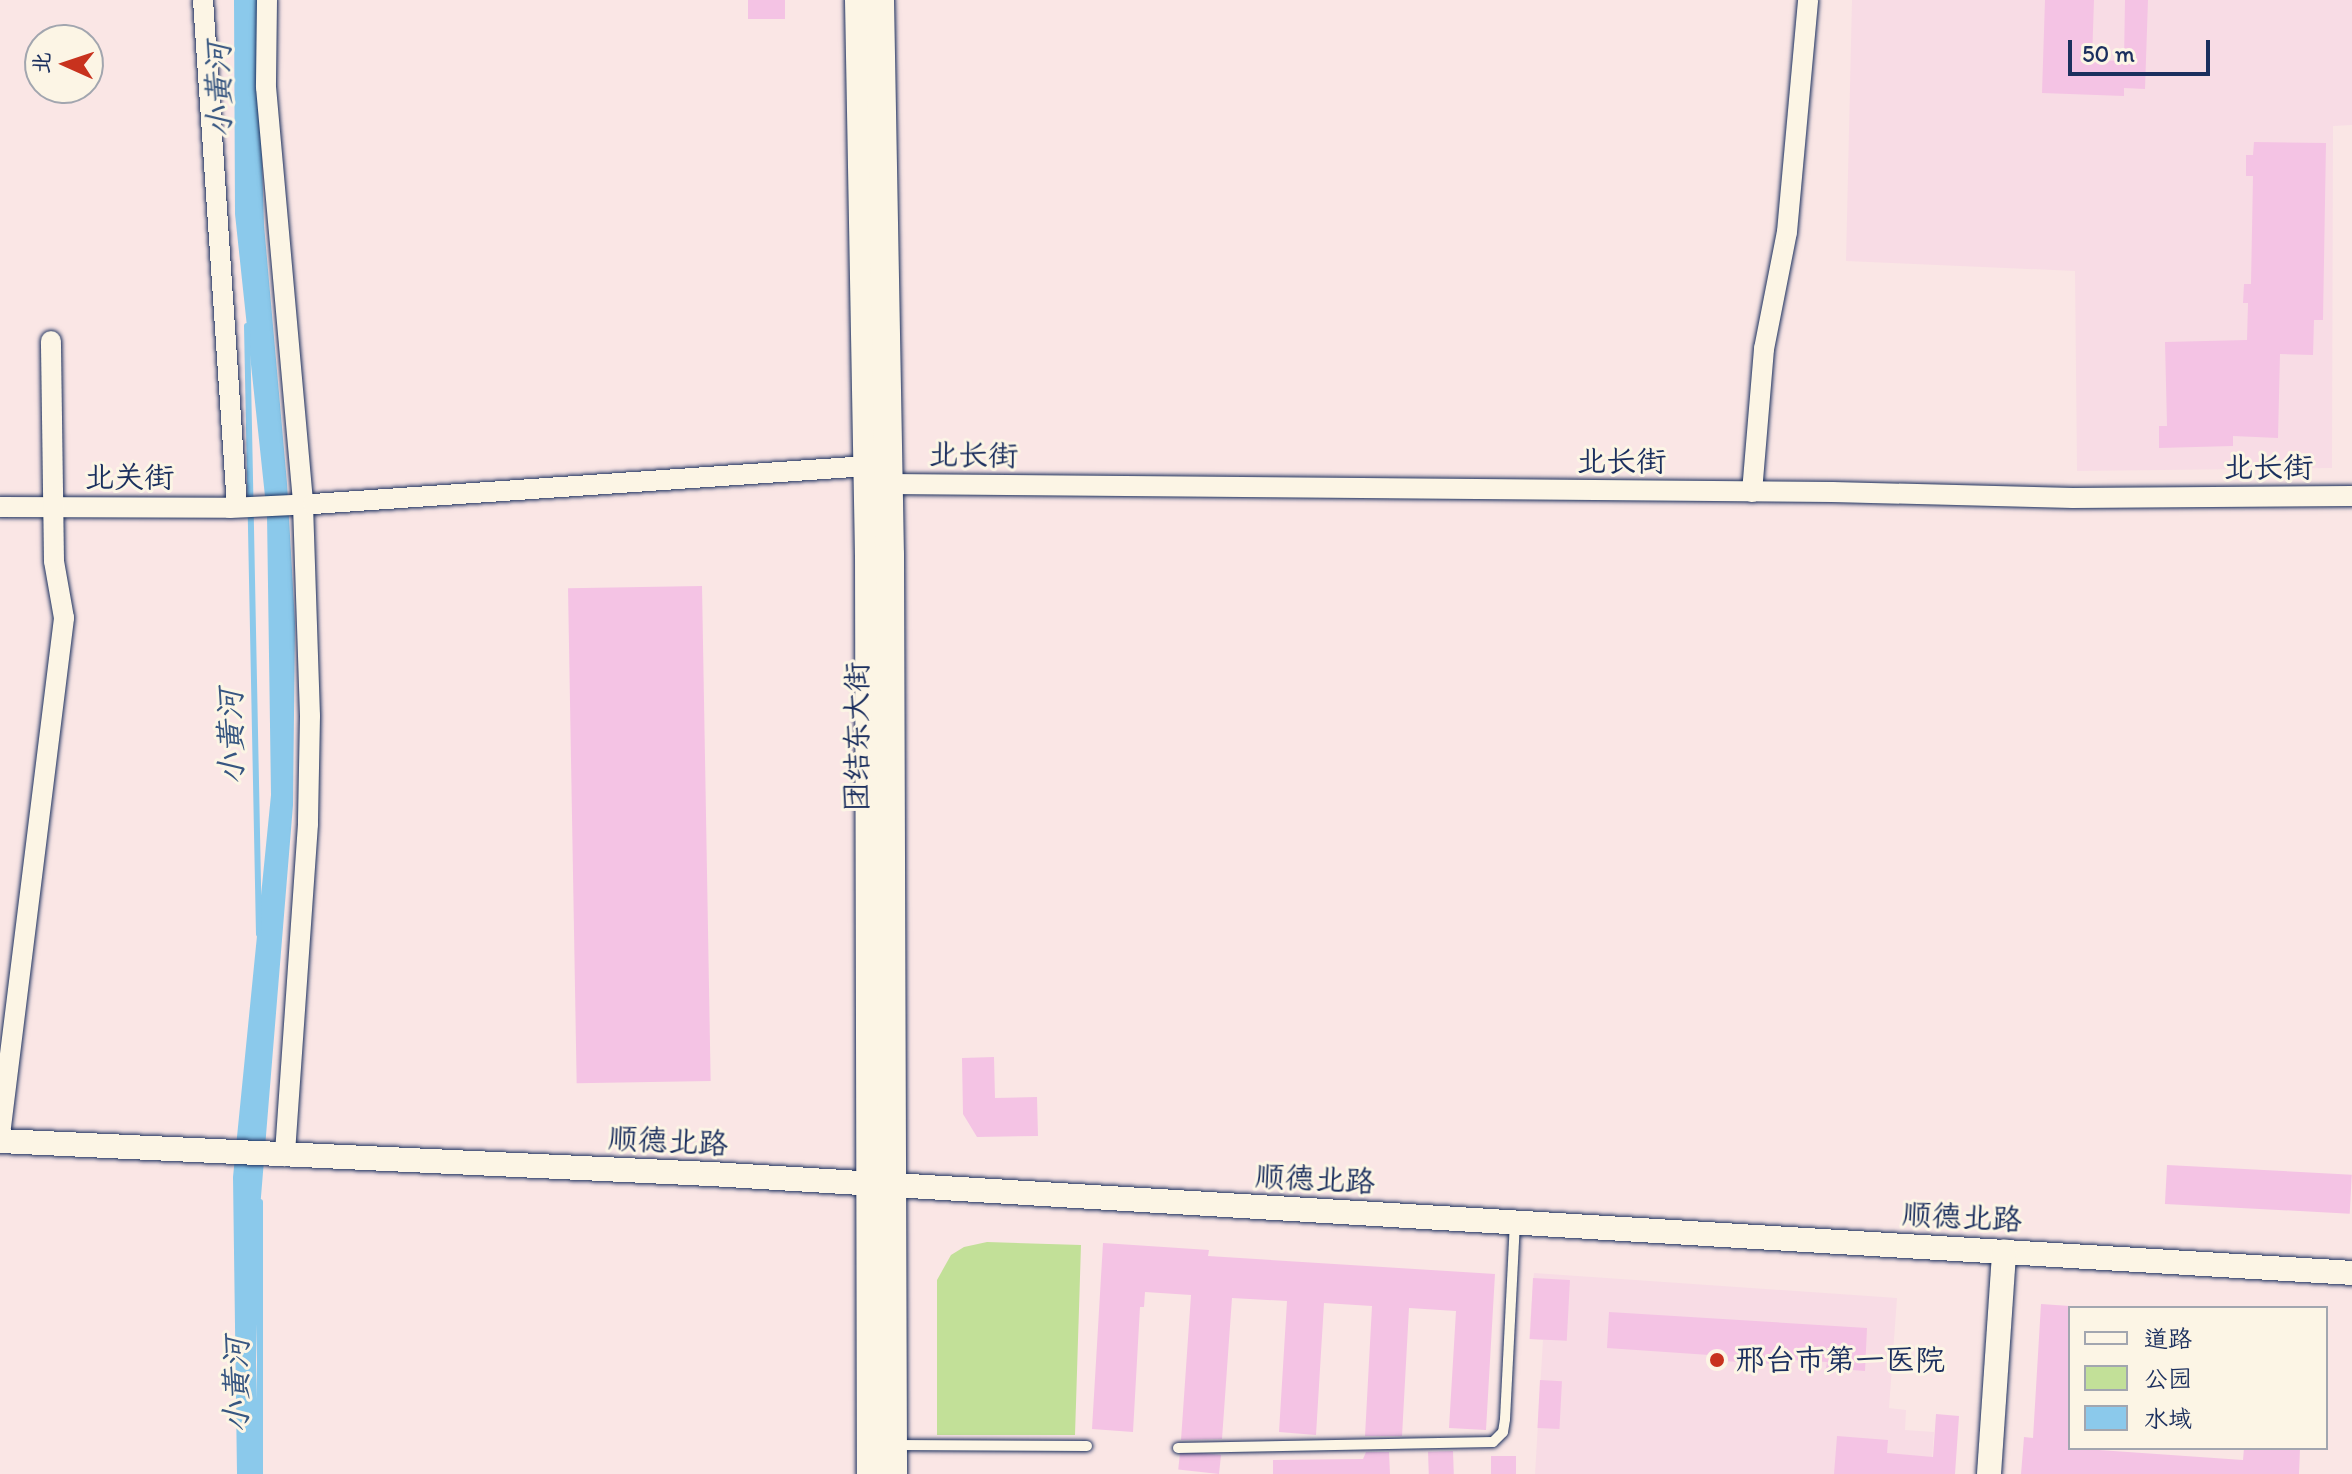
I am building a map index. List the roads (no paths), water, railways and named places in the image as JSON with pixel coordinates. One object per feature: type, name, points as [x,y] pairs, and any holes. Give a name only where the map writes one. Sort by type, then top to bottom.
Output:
[{"type":"main road","name":"团结东大街","points":[[859,0],[881,1184],[893,1474]]},
{"type":"main road","name":"团结东大街","points":[[871,1474],[881,1184],[889,484],[880,0]]},
{"type":"street","points":[[203,0],[247,507]]},
{"type":"street","points":[[267,0],[270,157],[303,505],[310,772],[280,1155]]},
{"type":"street","points":[[1752,492],[1764,349],[1787,232],[1808,0]]},
{"type":"street","points":[[0,1138],[64,618],[54,561],[51,341]]},
{"type":"street","name":"北关街","points":[[0,507],[303,505],[867,466]]},
{"type":"street","name":"北长街","points":[[889,484],[2073,498],[2352,496]]},
{"type":"street","name":"顺德北路","points":[[0,1138],[216,1152],[881,1184],[2352,1273]]},
{"type":"street","points":[[1989,1474],[2004,1252]]},
{"type":"lane","points":[[1178,1448],[1493,1442],[1503,1432],[1505,1419],[1515,1223]]},
{"type":"lane","points":[[893,1445],[1087,1446]]},
{"type":"water","points":[[234,0],[257,0],[264,225],[287,483],[295,623],[293,805],[260,1209],[256,1362],[259,1474],[237,1474],[233,1177],[271,795],[267,515],[235,214]]},
{"type":"waterway","name":"小黄河","points":[[247,326],[259,934]]},
{"type":"waterway","name":"小黄河","points":[[260,1202],[260,1474]]},
{"type":"place","name":"邢台市第一医院","points":[[1717,1360]]}]
